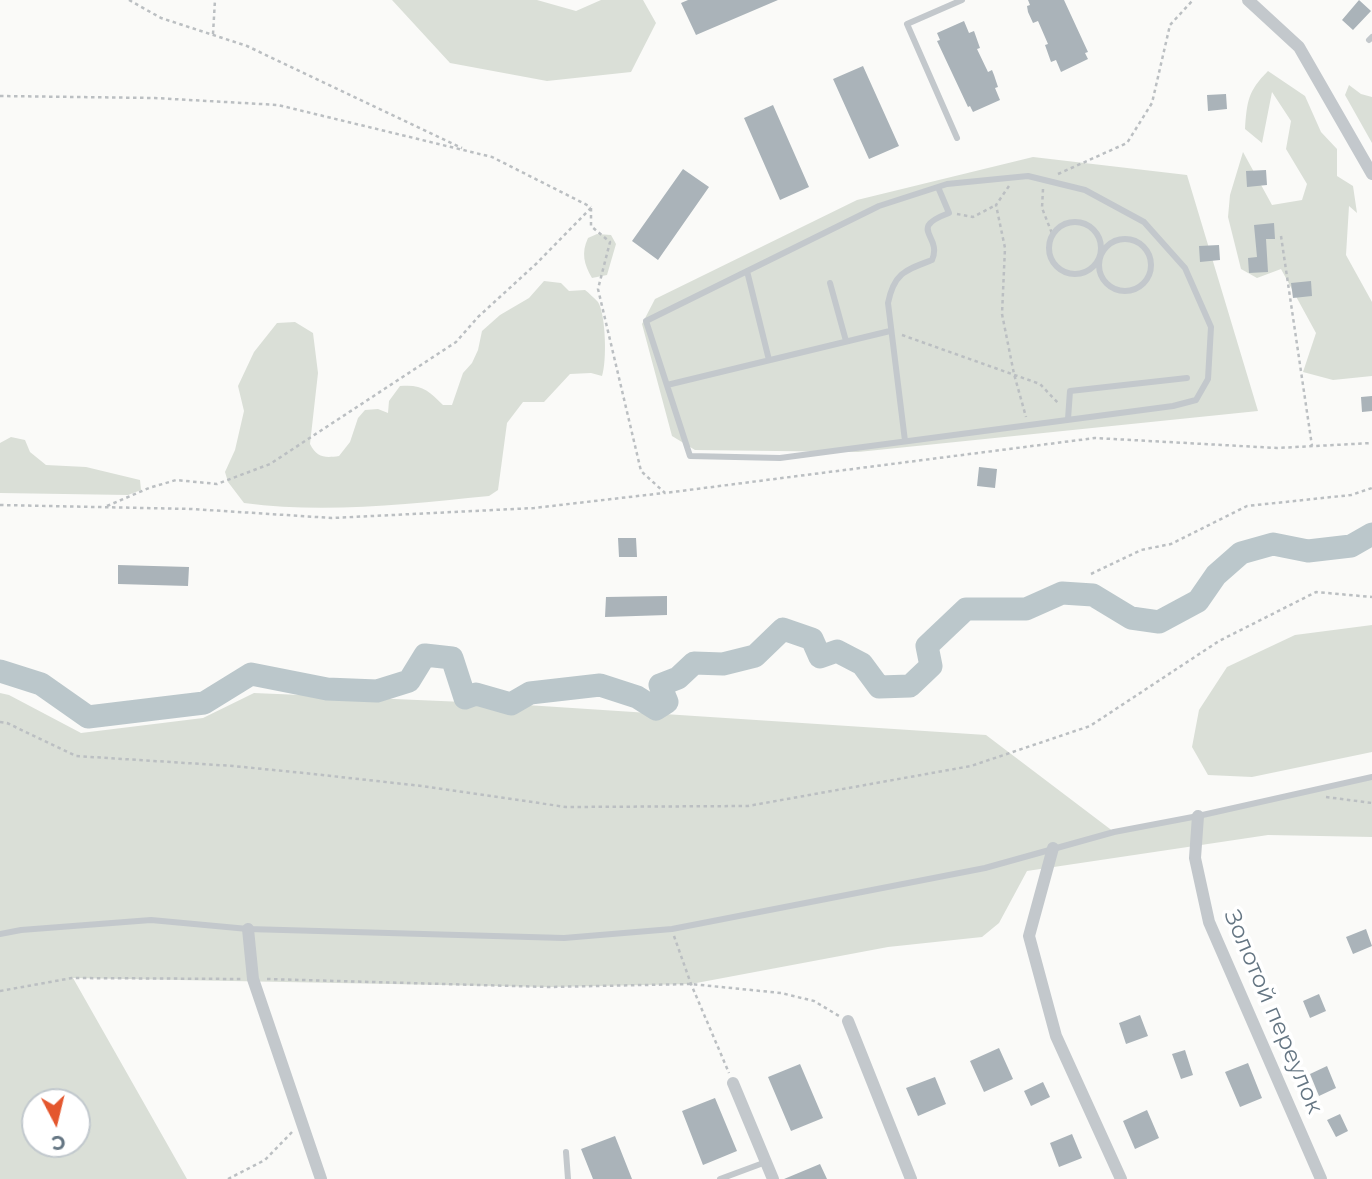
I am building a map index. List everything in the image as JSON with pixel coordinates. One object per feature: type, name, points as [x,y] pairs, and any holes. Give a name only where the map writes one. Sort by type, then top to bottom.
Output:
[{"type":"street","points":[[1248,0],[1299,47],[1372,174]]},
{"type":"street","name":"Золотой переулок","points":[[1198,817],[1195,858],[1209,922],[1321,1179]]},
{"type":"street","points":[[1053,848],[1029,936],[1056,1036],[1121,1179]]},
{"type":"street","points":[[248,929],[253,979],[321,1179]]},
{"type":"street","points":[[848,1021],[911,1179]]},
{"type":"street","points":[[733,1083],[773,1179]]},
{"type":"lane","points":[[957,138],[907,24],[962,0]]},
{"type":"lane","points":[[1028,176],[1085,190],[1144,222],[1185,268],[1211,327],[1208,379],[1196,400],[1173,406],[780,458],[690,456],[646,321],[878,206],[947,184],[1015,177],[1028,176]]},
{"type":"lane","points":[[905,441],[888,303],[891,285],[903,273],[932,260],[936,253],[927,226],[931,220],[948,213],[938,187]]},
{"type":"lane","points":[[1053,236],[1050,248],[1052,258],[1058,267],[1067,272],[1077,274],[1087,271],[1095,265],[1100,256],[1114,242],[1123,240],[1141,245],[1148,253],[1150,273],[1145,282],[1136,289],[1116,290],[1101,276],[1100,256],[1101,245],[1098,235],[1091,227],[1083,223],[1064,225],[1053,236]]},
{"type":"lane","points":[[747,271],[769,360]]},
{"type":"lane","points":[[830,283],[846,341]]},
{"type":"lane","points":[[667,385],[890,331]]},
{"type":"lane","points":[[1068,419],[1070,391],[1187,378]]},
{"type":"lane","points":[[0,934],[20,929],[151,920],[248,929],[564,937],[672,929],[985,867],[1114,832],[1198,817],[1372,777]]},
{"type":"lane","points":[[566,1152],[568,1179]]},
{"type":"lane","points":[[720,1179],[766,1162]]},
{"type":"path","points":[[128,0],[161,18],[247,46],[469,151]]},
{"type":"path","points":[[214,34],[215,0]]},
{"type":"path","points":[[1053,236],[1042,208],[1044,180],[1127,143],[1152,103],[1170,24],[1193,0]]},
{"type":"path","points":[[0,96],[155,98],[278,104],[492,157],[592,208]]},
{"type":"path","points":[[948,213],[973,217],[996,205],[1015,177]]},
{"type":"path","points":[[996,205],[1005,248],[1002,314],[1014,374],[1028,424]]},
{"type":"path","points":[[592,208],[591,226],[610,242],[598,289]]},
{"type":"path","points":[[104,507],[176,480],[217,484],[271,464],[456,342],[478,317],[592,208]]},
{"type":"path","points":[[1281,236],[1312,446]]},
{"type":"path","points":[[890,331],[1040,384],[1058,401],[1068,419]]},
{"type":"path","points":[[1091,574],[1141,550],[1171,544],[1247,506],[1351,495],[1372,488]]},
{"type":"path","points":[[0,505],[192,509],[332,518],[534,508],[665,493]]},
{"type":"path","points":[[0,722],[76,756],[233,766],[422,786],[566,807],[748,807],[971,766],[1090,726],[1219,641],[1316,592],[1372,597]]},
{"type":"path","points":[[1321,797],[1372,803]]},
{"type":"path","points":[[672,929],[691,984],[733,1083]]},
{"type":"path","points":[[0,991],[72,978],[253,979],[550,987],[691,984],[781,993],[814,1001],[848,1021]]},
{"type":"path","points":[[228,1179],[265,1160],[302,1122]]},
{"type":"shaded area","points":[[392,0],[537,0],[576,11],[601,0],[643,0],[656,23],[631,72],[547,81],[450,63]]},
{"type":"shaded area","points":[[1268,71],[1305,96],[1321,132],[1337,149],[1337,176],[1353,186],[1357,213],[1349,206],[1346,255],[1372,302],[1372,376],[1333,380],[1303,372],[1316,333],[1281,269],[1257,278],[1241,269],[1228,217],[1230,195],[1243,152],[1272,205],[1302,200],[1307,184],[1286,149],[1291,121],[1272,92],[1262,143],[1245,129],[1250,97]]},
{"type":"shaded area","points":[[1349,85],[1361,94],[1372,97],[1372,143],[1345,95]]},
{"type":"shaded area","points":[[1033,157],[1187,175],[1258,411],[858,452],[695,450],[672,436],[642,324],[655,299],[857,200]]},
{"type":"shaded area","points":[[597,234],[611,235],[616,244],[607,275],[592,278],[584,254],[588,238]]},
{"type":"shaded area","points":[[544,281],[561,283],[569,291],[585,290],[598,302],[603,317],[605,339],[602,376],[591,373],[570,374],[544,402],[523,402],[507,423],[498,490],[489,496],[366,507],[305,508],[244,503],[228,482],[225,472],[235,450],[244,411],[238,386],[254,352],[277,323],[295,322],[313,333],[318,373],[310,444],[322,456],[339,456],[350,442],[358,418],[365,410],[378,409],[388,413],[389,401],[400,386],[419,387],[443,405],[452,405],[463,373],[478,350],[482,331],[500,315],[529,298]]},
{"type":"shaded area","points":[[11,437],[25,440],[30,452],[46,465],[86,467],[140,480],[141,490],[128,495],[0,493],[0,443]]},
{"type":"shaded area","points":[[1372,625],[1372,752],[1252,777],[1208,775],[1192,747],[1199,710],[1227,667],[1295,635]]},
{"type":"shaded area","points":[[0,693],[9,695],[81,733],[203,718],[254,693],[511,704],[986,735],[1114,832],[1372,777],[1372,837],[1268,835],[1027,871],[999,923],[982,937],[888,947],[691,984],[549,987],[73,978],[187,1179],[0,1179]]},
{"type":"building","points":[[688,0],[778,0],[696,35],[681,3]]},
{"type":"building","points":[[1028,0],[1064,0],[1088,52],[1085,53],[1088,59],[1061,72],[1056,60],[1051,62],[1045,45],[1048,44],[1038,21],[1033,23],[1028,12]]},
{"type":"building","points":[[1359,0],[1371,11],[1353,30],[1342,20]]},
{"type":"building","points":[[964,21],[969,33],[974,31],[980,48],[977,49],[988,72],[992,70],[1000,100],[973,112],[970,106],[968,107],[937,41],[940,40],[937,33]]},
{"type":"building","points":[[863,66],[899,146],[869,159],[833,79]]},
{"type":"building","points":[[1226,94],[1227,109],[1208,111],[1207,95]]},
{"type":"building","points":[[773,105],[809,187],[780,200],[744,118]]},
{"type":"building","points":[[683,169],[709,187],[658,260],[632,241]]},
{"type":"building","points":[[1266,170],[1267,185],[1247,187],[1246,171]]},
{"type":"building","points":[[1274,223],[1275,239],[1266,239],[1268,272],[1249,273],[1248,258],[1257,257],[1254,225]]},
{"type":"building","points":[[1219,245],[1220,260],[1200,262],[1199,246]]},
{"type":"building","points":[[1311,281],[1312,296],[1293,298],[1291,283]]},
{"type":"building","points":[[1372,396],[1372,411],[1362,412],[1361,397]]},
{"type":"building","points":[[979,467],[997,469],[995,488],[977,486]]},
{"type":"building","points":[[618,538],[636,538],[637,557],[619,557]]},
{"type":"building","points":[[118,565],[189,567],[188,586],[118,584]]},
{"type":"building","points":[[667,596],[667,615],[605,617],[606,597]]},
{"type":"building","points":[[1366,929],[1372,946],[1353,954],[1346,937]]},
{"type":"building","points":[[1319,994],[1326,1011],[1310,1018],[1303,1001]]},
{"type":"building","points":[[1140,1015],[1148,1036],[1126,1044],[1119,1023]]},
{"type":"building","points":[[999,1048],[1013,1079],[984,1092],[970,1061]]},
{"type":"building","points":[[1185,1050],[1193,1075],[1181,1079],[1172,1054]]},
{"type":"building","points":[[1248,1063],[1262,1098],[1240,1107],[1225,1072]]},
{"type":"building","points":[[800,1064],[823,1118],[791,1131],[768,1077]]},
{"type":"building","points":[[1327,1066],[1336,1088],[1319,1096],[1310,1074]]},
{"type":"building","points":[[935,1077],[946,1104],[918,1116],[906,1088]]},
{"type":"building","points":[[1043,1082],[1050,1097],[1031,1106],[1024,1091]]},
{"type":"building","points":[[715,1098],[737,1151],[703,1165],[682,1111]]},
{"type":"building","points":[[1147,1110],[1159,1138],[1135,1149],[1123,1121]]},
{"type":"building","points":[[1340,1114],[1348,1131],[1336,1137],[1327,1120]]},
{"type":"building","points":[[1072,1134],[1082,1158],[1059,1167],[1050,1143]]},
{"type":"building","points":[[615,1136],[632,1179],[593,1179],[581,1149]]},
{"type":"building","points":[[820,1164],[827,1179],[784,1179]]},
{"type":"waterway","points":[[0,671],[41,684],[88,717],[204,703],[251,674],[327,689],[377,691],[409,681],[425,655],[452,658],[465,698],[476,694],[511,704],[530,693],[600,685],[637,697],[656,709],[667,702],[660,685],[678,678],[694,663],[723,664],[755,656],[783,629],[812,639],[820,657],[837,651],[862,664],[879,687],[910,686],[931,666],[927,646],[966,609],[1026,609],[1062,593],[1093,595],[1131,618],[1159,622],[1198,601],[1216,575],[1241,553],[1273,544],[1308,551],[1351,546],[1372,534]]}]
